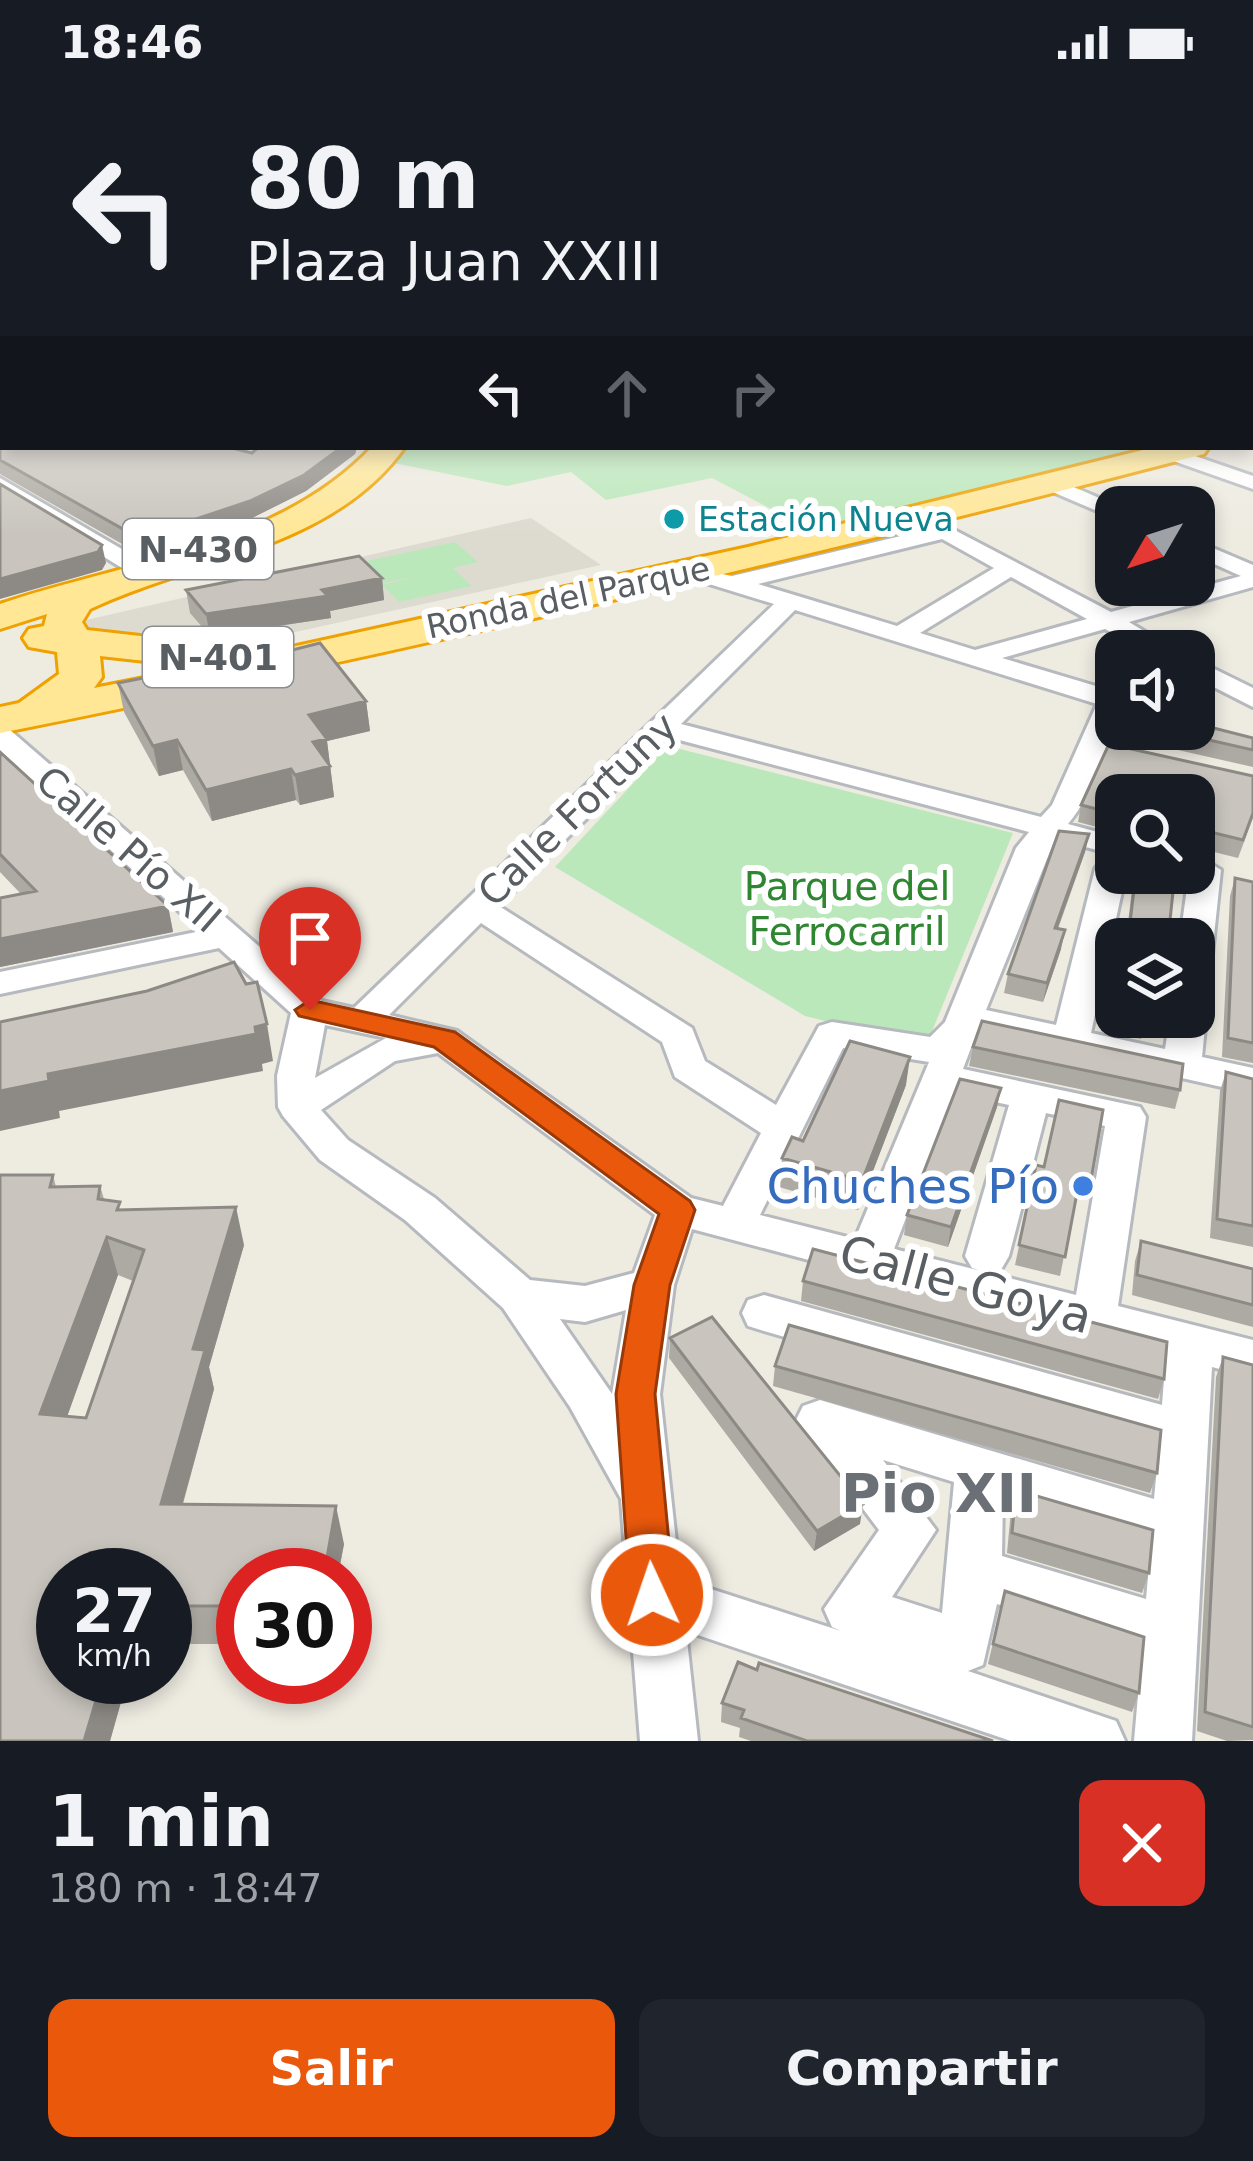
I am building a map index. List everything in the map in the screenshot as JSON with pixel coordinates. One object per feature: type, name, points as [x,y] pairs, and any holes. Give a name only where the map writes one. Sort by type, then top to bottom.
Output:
[{"type":"highway","name":"N-430","points":[[73,643],[63,615],[85,596],[296,510],[357,470],[374,450]]},
{"type":"highway","name":"N-430","points":[[0,617],[304,514],[350,487],[385,450]]},
{"type":"highway","name":"Ronda del Parque","points":[[7,727],[363,642],[931,524],[1181,450]]},
{"type":"highway","name":"Ronda del Parque","points":[[0,635],[230,657],[363,642]]},
{"type":"highway","points":[[7,727],[59,698],[80,677],[82,664],[73,643]]},
{"type":"street","points":[[1181,450],[1253,483]]},
{"type":"street","points":[[1055,486],[1095,504]]},
{"type":"street","points":[[6,494],[144,572]]},
{"type":"street","points":[[731,584],[931,524],[1125,630]]},
{"type":"street","points":[[1215,557],[1253,576]]},
{"type":"street","points":[[899,635],[1010,568]]},
{"type":"street","points":[[691,571],[1095,694]]},
{"type":"street","points":[[973,658],[1253,576]]},
{"type":"street","name":"Calle Fortuny","points":[[365,1018],[790,602]]},
{"type":"street","points":[[1215,678],[1253,699]]},
{"type":"street","name":"Calle Pío XII","points":[[7,727],[310,1010]]},
{"type":"street","points":[[662,727],[1047,827],[1095,850]]},
{"type":"street","points":[[869,1259],[940,1064],[969,1018],[1032,848],[1103,750]]},
{"type":"street","points":[[1071,1040],[1105,894]]},
{"type":"street","points":[[477,906],[679,1036],[688,1068],[783,1128]]},
{"type":"street","points":[[0,983],[227,936]]},
{"type":"street","points":[[647,1500],[587,1393],[519,1296],[420,1209],[334,1150],[297,1107],[296,1076],[310,1010],[365,1018],[444,1039],[678,1210],[652,1285],[636,1394],[647,1500],[652,1595],[669,1741]]},
{"type":"street","points":[[969,1018],[1253,1081]]},
{"type":"street","points":[[734,1225],[832,1034],[940,1064],[1031,1097],[1126,1117],[1094,1318]]},
{"type":"street","points":[[1182,1065],[1185,1038]]},
{"type":"street","points":[[297,1107],[384,1051],[444,1039]]},
{"type":"street","points":[[987,1256],[1031,1097]]},
{"type":"street","name":"Calle Goya","points":[[678,1210],[1253,1359]]},
{"type":"street","points":[[519,1296],[585,1304],[652,1285]]},
{"type":"street","points":[[764,1313],[1184,1432]]},
{"type":"street","points":[[1163,1741],[1190,1343]]},
{"type":"street","points":[[979,1468],[975,1573],[964,1646],[851,1609],[910,1530],[820,1420],[979,1468],[1178,1529]]},
{"type":"street","points":[[975,1573],[1171,1633]]},
{"type":"street","points":[[652,1595],[1096,1741]]},
{"type":"shaded area","points":[[531,518],[601,565],[222,648],[88,627],[82,621]]},
{"type":"green space","points":[[398,450],[1156,450],[804,534],[794,521],[712,478],[606,500],[571,472],[507,486],[389,462]]},
{"type":"green space","points":[[455,542],[478,562],[453,568],[472,586],[399,602],[382,585],[417,576],[383,583],[362,562]]},
{"type":"green space","name":"Parque del Ferrocarril","points":[[668,746],[1013,833],[926,1046],[805,1016],[555,867]]},
{"type":"building","points":[[0,450],[338,450],[304,475],[250,501],[139,538],[0,460]]},
{"type":"building","points":[[0,484],[102,545],[98,552],[0,579]]},
{"type":"building","points":[[359,556],[382,578],[322,590],[328,596],[206,614],[186,590]]},
{"type":"building","points":[[320,643],[366,701],[309,715],[327,739],[313,742],[330,766],[295,775],[291,769],[206,790],[177,740],[153,746],[118,683],[189,669],[193,675]]},
{"type":"building","points":[[1215,728],[1253,738],[1253,750],[1215,741]]},
{"type":"building","points":[[1106,750],[1136,750],[1253,776],[1253,813],[1243,840],[1215,833],[1215,774],[1095,774]]},
{"type":"building","points":[[0,752],[168,906],[0,939],[0,898],[36,891],[0,854]]},
{"type":"building","points":[[1095,774],[1095,809],[1081,805]]},
{"type":"building","points":[[1059,831],[1089,834],[1055,928],[1065,930],[1047,983],[1008,974]]},
{"type":"building","points":[[1235,878],[1253,882],[1253,1043],[1228,1038]]},
{"type":"building","points":[[1133,894],[1173,894],[1170,918],[1131,918]]},
{"type":"building","points":[[234,962],[246,984],[257,982],[267,1024],[255,1027],[256,1034],[48,1074],[49,1081],[0,1091],[0,1022],[147,991]]},
{"type":"building","points":[[982,1021],[1183,1064],[1180,1090],[973,1047]]},
{"type":"building","points":[[850,1041],[910,1057],[862,1181],[782,1158],[792,1137],[803,1141]]},
{"type":"building","points":[[1226,1072],[1253,1079],[1253,1226],[1217,1219]]},
{"type":"building","points":[[960,1079],[1001,1088],[951,1227],[907,1215]]},
{"type":"building","points":[[1059,1100],[1103,1110],[1091,1180],[1080,1177],[1065,1257],[1019,1245],[1036,1165],[1044,1167]]},
{"type":"building","points":[[0,1175],[53,1175],[50,1187],[100,1186],[98,1199],[120,1202],[117,1210],[236,1207],[193,1349],[205,1350],[161,1504],[336,1506],[329,1548],[216,1548],[216,1606],[192,1606],[192,1548],[36,1548],[36,1704],[95,1704],[84,1741],[0,1741]],"holes":[[[107,1237],[144,1250],[86,1418],[40,1414]]]},
{"type":"building","points":[[1141,1241],[1253,1269],[1253,1305],[1137,1275]]},
{"type":"building","points":[[813,1249],[1167,1342],[1164,1379],[803,1281]]},
{"type":"building","points":[[712,1317],[863,1504],[817,1531],[670,1338]]},
{"type":"building","points":[[789,1325],[1161,1430],[1157,1473],[775,1366]]},
{"type":"building","points":[[1223,1357],[1253,1365],[1253,1727],[1205,1712]]},
{"type":"building","points":[[1016,1490],[1153,1530],[1149,1573],[1012,1533]]},
{"type":"building","points":[[1005,1591],[1144,1637],[1139,1693],[993,1644]]},
{"type":"building","points":[[738,1662],[757,1670],[759,1663],[993,1741],[807,1741],[741,1718],[744,1710],[722,1703]]},
{"type":"place","name":"Estación Nueva","points":[[674,519]]},
{"type":"place","name":"Chuches Pío","points":[[1083,1186]]},
{"type":"district","name":"Pio XII","points":[[939,1493]]},
{"type":"route","points":[[310,1010],[365,1018],[444,1039],[678,1210],[652,1285],[636,1394],[652,1595]]}]
